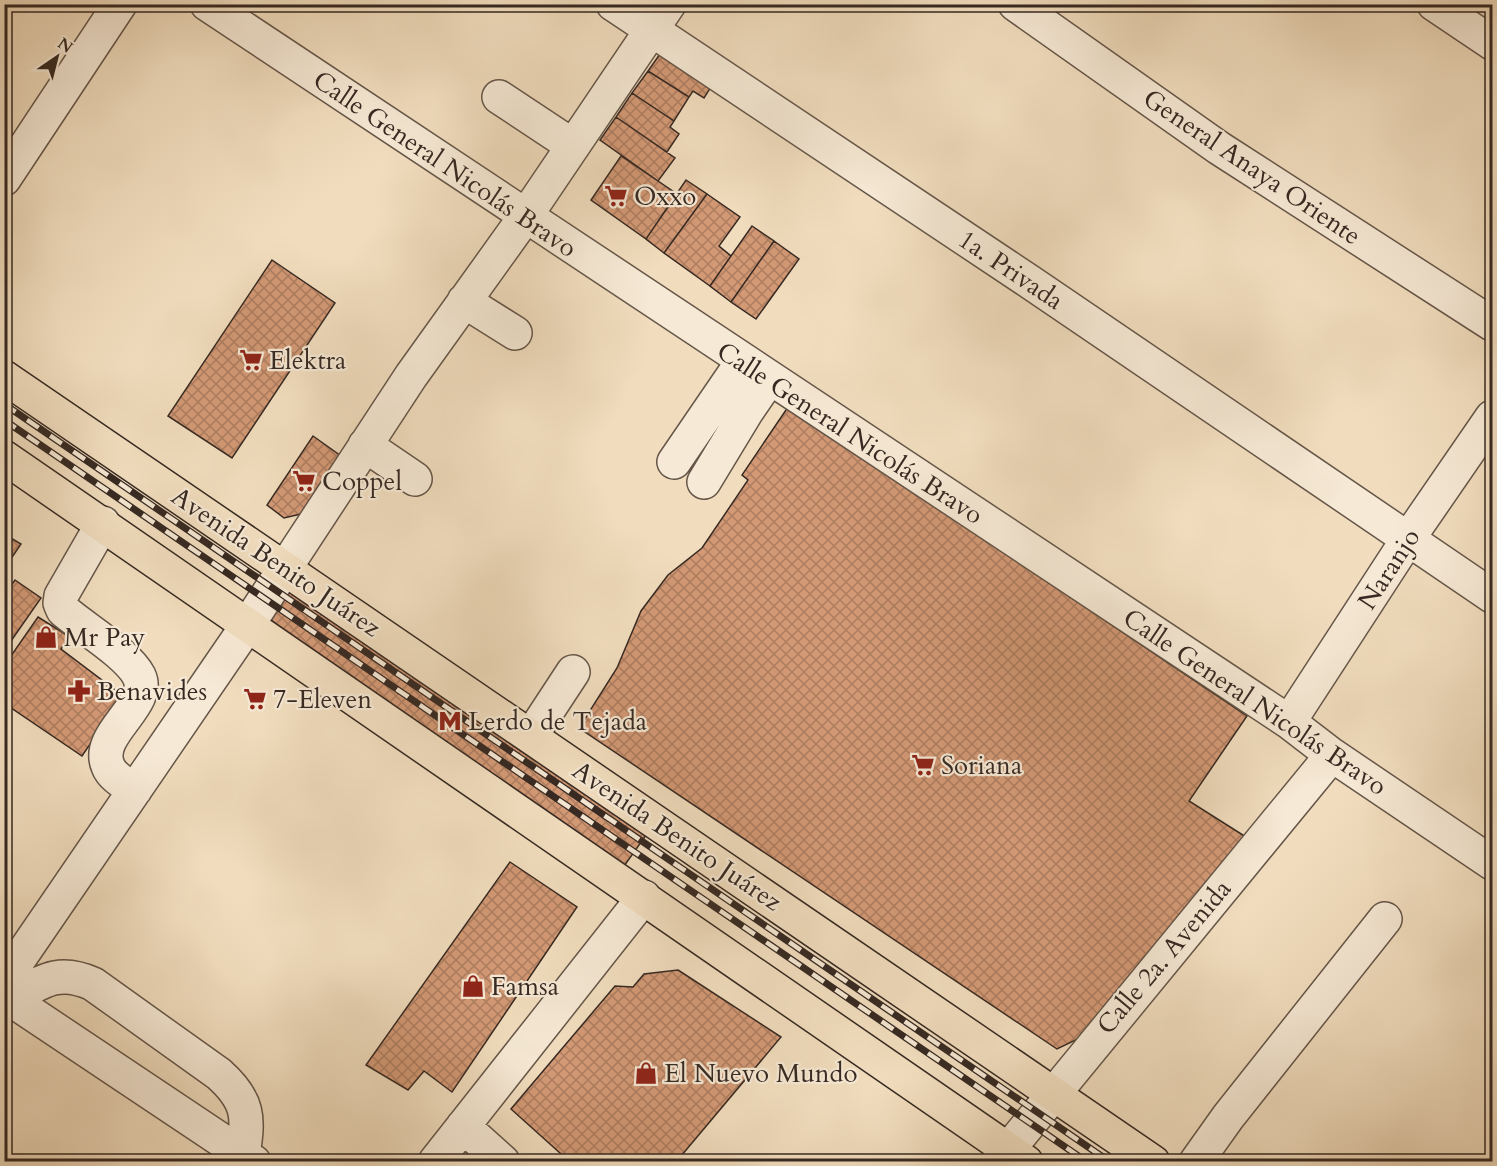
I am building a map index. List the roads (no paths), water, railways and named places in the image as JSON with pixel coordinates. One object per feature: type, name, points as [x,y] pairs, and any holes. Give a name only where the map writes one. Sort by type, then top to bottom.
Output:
[{"type":"main road","name":"Avenida Benito Juárez","points":[[4,377],[1153,1161]]},
{"type":"main road","points":[[4,457],[644,897],[1011,1157]]},
{"type":"street","points":[[4,179],[120,4]]},
{"type":"street","name":"Calle General Nicolás Bravo","points":[[207,4],[1289,722],[1492,863]]},
{"type":"street","name":"1a. Privada","points":[[613,4],[660,17],[1030,282],[1492,596]]},
{"type":"street","name":"General Anaya Oriente","points":[[1015,4],[1219,148],[1492,324]]},
{"type":"street","points":[[1434,4],[1492,43]]},
{"type":"street","points":[[6,992],[135,790],[247,626],[361,452],[525,217],[660,17]]},
{"type":"street","points":[[499,97],[573,146]]},
{"type":"street","points":[[470,293],[520,326]]},
{"type":"street","points":[[674,462],[756,370]]},
{"type":"street","points":[[704,482],[756,370]]},
{"type":"street","name":"Naranjo","points":[[1289,722],[1408,539],[1492,417]]},
{"type":"street","points":[[361,452],[410,487]]},
{"type":"street","points":[[103,523],[61,596],[60,603],[63,610],[113,649],[140,677],[142,688],[107,745],[105,754],[108,767],[117,778],[135,790]]},
{"type":"street","points":[[531,736],[573,672]]},
{"type":"street","name":"Calle 2a. Avenida","points":[[1011,1157],[1053,1093],[1332,754]]},
{"type":"street","points":[[435,1161],[644,897]]},
{"type":"street","points":[[1196,1161],[1228,1117],[1385,919]]},
{"type":"street","points":[[6,992],[61,975],[77,977],[93,984],[219,1074],[236,1089],[244,1106],[248,1128],[249,1158]]},
{"type":"street","points":[[6,992],[249,1158]]},
{"type":"street","points":[[463,1126],[503,1161]]},
{"type":"railway","points":[[4,404],[1110,1162]]},
{"type":"railway","points":[[4,420],[1087,1162]]},
{"type":"place","name":"Oxxo","points":[[616,196]]},
{"type":"place","name":"Elektra","points":[[251,360]]},
{"type":"place","name":"Coppel","points":[[304,481]]},
{"type":"place","name":"Mr Pay","points":[[46,637]]},
{"type":"place","name":"Benavides","points":[[79,691]]},
{"type":"place","name":"7-Eleven","points":[[255,699]]},
{"type":"place","name":"Lerdo de Tejada","points":[[450,721]]},
{"type":"place","name":"Soriana","points":[[923,765]]},
{"type":"place","name":"Famsa","points":[[473,986]]},
{"type":"place","name":"El Nuevo Mundo","points":[[646,1073]]}]
